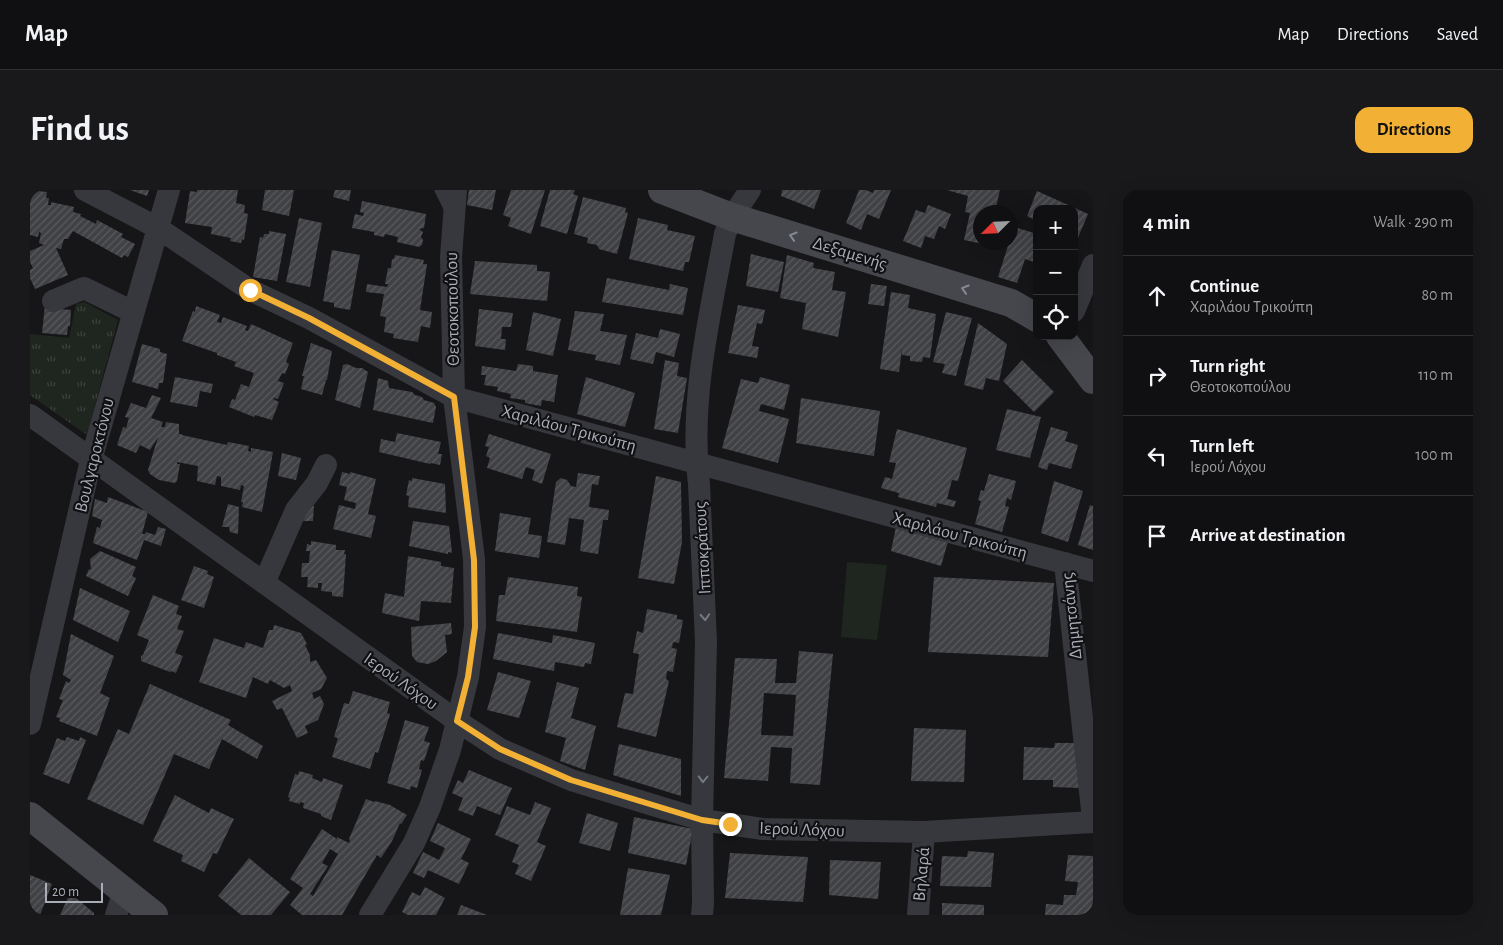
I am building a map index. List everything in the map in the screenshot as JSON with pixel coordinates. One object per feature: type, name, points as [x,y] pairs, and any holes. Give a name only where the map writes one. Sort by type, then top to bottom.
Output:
[{"type":"main road","name":"Δεξαμενής","points":[[662,190],[732,217],[1011,303],[1033,316]]},
{"type":"main road","points":[[1063,340],[1093,380]]},
{"type":"main road","points":[[30,816],[120,903],[154,915]]},
{"type":"street","name":"Χαριλάου Τρικούπη","points":[[85,190],[158,228],[250,290],[309,318],[454,397],[1093,571]]},
{"type":"street","name":"Βουλγαροκτόνου","points":[[30,724],[91,460],[169,190]]},
{"type":"street","name":"Θεοτοκοπούλου","points":[[370,915],[414,843],[430,807],[444,766],[468,677],[475,627],[474,560],[454,397],[451,257],[456,190]]},
{"type":"street","name":"Ιπποκράτους","points":[[702,915],[706,642],[699,484],[696,463],[697,411],[704,351],[725,234],[732,217],[750,190]]},
{"type":"street","points":[[1078,301],[1093,265]]},
{"type":"street","points":[[53,301],[84,288],[133,312]]},
{"type":"street","name":"Ιερού Λόχου","points":[[30,415],[457,721],[500,749],[571,780],[702,820],[763,829],[924,832],[1093,820]]},
{"type":"street","points":[[264,584],[296,510],[317,483],[326,465]]},
{"type":"street","name":"Δημητσάνης","points":[[1065,563],[1093,820]]},
{"type":"street","name":"Βηλαρά","points":[[918,915],[924,832]]},
{"type":"lane","points":[[440,190],[453,215]]},
{"type":"green space","points":[[84,302],[118,320],[87,435],[30,395],[30,334],[69,338],[76,304]]},
{"type":"green space","points":[[847,562],[887,565],[877,640],[841,637]]},
{"type":"building","points":[[30,190],[47,192],[46,198],[49,198],[48,205],[51,205],[51,202],[74,207],[73,212],[81,214],[80,216],[96,224],[97,220],[123,234],[121,237],[135,244],[128,257],[124,255],[122,258],[73,231],[68,239],[64,239],[61,249],[56,248],[68,275],[35,289],[30,278],[30,270],[33,268],[30,262],[30,251],[44,245],[39,243],[41,233],[39,232],[38,237],[30,235]]},
{"type":"building","points":[[130,190],[149,190],[147,196]]},
{"type":"building","points":[[197,190],[238,190],[236,203],[245,205],[244,213],[248,214],[244,240],[242,239],[241,243],[230,241],[231,238],[211,234],[212,227],[185,223],[190,191],[197,192]]},
{"type":"building","points":[[265,190],[294,190],[289,216],[262,210]]},
{"type":"building","points":[[335,190],[351,190],[349,201],[333,197]]},
{"type":"building","points":[[469,190],[496,190],[492,210],[467,205]]},
{"type":"building","points":[[511,190],[545,190],[531,234],[508,226],[511,218],[503,215]]},
{"type":"building","points":[[550,190],[575,190],[573,194],[578,196],[567,234],[540,226]]},
{"type":"building","points":[[782,190],[821,190],[814,209],[781,196]]},
{"type":"building","points":[[859,190],[873,193],[874,190],[891,190],[879,219],[867,214],[861,230],[846,223]]},
{"type":"building","points":[[947,190],[1000,190],[997,205],[973,205],[973,242],[964,240],[970,213],[965,212],[968,196]]},
{"type":"building","points":[[1037,191],[1068,205],[1033,205],[1033,219],[1027,216]]},
{"type":"building","points":[[583,197],[626,208],[625,212],[628,213],[617,254],[599,249],[597,245],[587,243],[588,238],[574,234]]},
{"type":"building","points":[[362,201],[426,214],[424,228],[419,229],[423,232],[421,237],[423,240],[422,245],[419,247],[397,242],[398,237],[385,234],[384,237],[374,235],[374,232],[352,228],[355,214],[363,216],[364,213],[360,212]]},
{"type":"building","points":[[928,205],[951,214],[945,229],[939,226],[934,239],[925,236],[921,248],[903,241],[916,210],[925,213]]},
{"type":"building","points":[[1078,209],[1088,214],[1078,238]]},
{"type":"building","points":[[299,218],[322,223],[310,287],[286,282]]},
{"type":"building","points":[[638,218],[668,225],[667,230],[695,236],[689,262],[685,262],[683,271],[629,259]]},
{"type":"building","points":[[1018,228],[1033,233],[1033,262],[1025,259],[1017,283],[998,277],[1007,250],[1018,250]]},
{"type":"building","points":[[269,231],[286,234],[277,281],[253,277],[260,237],[263,238],[264,234],[269,234]]},
{"type":"building","points":[[332,250],[360,255],[350,310],[334,307],[334,303],[323,301]]},
{"type":"building","points":[[751,254],[784,262],[778,292],[746,286]]},
{"type":"building","points":[[395,255],[424,260],[423,264],[427,264],[420,310],[432,312],[430,328],[421,326],[418,342],[393,338],[394,334],[384,332],[386,317],[380,316],[384,294],[366,292],[367,284],[387,287],[388,284],[385,284],[388,268],[391,268],[392,259],[394,259]]},
{"type":"building","points":[[787,255],[814,263],[813,268],[835,272],[832,290],[846,292],[838,337],[802,329],[806,303],[780,298]]},
{"type":"building","points":[[475,261],[537,265],[537,271],[550,272],[547,301],[470,294]]},
{"type":"building","points":[[607,278],[669,290],[670,284],[688,288],[683,315],[602,302]]},
{"type":"building","points":[[871,284],[887,286],[884,306],[868,304]]},
{"type":"building","points":[[891,292],[910,295],[908,308],[936,314],[930,358],[923,357],[922,362],[910,361],[910,356],[902,355],[902,349],[899,372],[880,369]]},
{"type":"building","points":[[45,305],[51,308],[71,310],[70,326],[68,326],[67,335],[42,333]]},
{"type":"building","points":[[738,305],[765,310],[762,324],[757,323],[752,346],[759,347],[757,358],[728,353]]},
{"type":"building","points":[[196,306],[220,315],[217,322],[221,323],[223,317],[247,326],[245,330],[248,331],[251,324],[293,343],[286,362],[289,364],[285,374],[282,373],[278,381],[284,383],[278,399],[273,399],[279,402],[272,420],[255,415],[254,417],[229,407],[232,399],[235,400],[241,384],[249,387],[254,373],[234,366],[236,362],[217,355],[217,353],[182,341]]},
{"type":"building","points":[[479,309],[513,313],[511,327],[502,327],[501,339],[506,339],[505,350],[475,346]]},
{"type":"building","points":[[575,311],[604,314],[600,331],[627,335],[620,365],[595,360],[596,355],[568,350]]},
{"type":"building","points":[[533,312],[561,319],[553,356],[526,350]]},
{"type":"building","points":[[946,312],[972,318],[956,376],[942,373],[945,364],[933,362]]},
{"type":"building","points":[[978,323],[1007,344],[999,381],[986,378],[983,390],[964,385]]},
{"type":"building","points":[[660,329],[680,334],[674,357],[656,352],[653,364],[630,359],[636,333],[658,338]]},
{"type":"building","points":[[311,343],[332,351],[327,380],[322,395],[301,389],[304,376],[302,376]]},
{"type":"building","points":[[142,344],[160,349],[160,352],[167,354],[163,383],[159,383],[158,389],[132,382]]},
{"type":"building","points":[[665,360],[679,363],[677,376],[687,378],[678,433],[654,429]]},
{"type":"building","points":[[1022,360],[1054,392],[1034,412],[1003,381]]},
{"type":"building","points":[[347,364],[356,368],[362,368],[368,372],[360,408],[335,400],[343,365]]},
{"type":"building","points":[[518,364],[533,366],[533,371],[558,375],[554,402],[542,400],[541,406],[525,403],[525,400],[510,398],[511,394],[497,391],[498,387],[484,385],[486,375],[481,375],[482,366],[516,371]]},
{"type":"building","points":[[175,377],[213,384],[211,393],[200,391],[197,407],[170,402]]},
{"type":"building","points":[[586,377],[635,393],[625,427],[577,414]]},
{"type":"building","points":[[760,377],[790,385],[784,410],[761,404],[759,411],[789,419],[778,463],[722,448],[741,379],[758,383]]},
{"type":"building","points":[[378,378],[388,381],[389,388],[412,392],[424,400],[434,403],[436,407],[433,423],[373,410]]},
{"type":"building","points":[[152,395],[161,398],[151,418],[163,422],[161,427],[165,427],[166,422],[179,424],[179,434],[182,435],[227,445],[228,442],[249,446],[248,451],[251,452],[251,448],[273,452],[262,512],[242,507],[244,486],[241,485],[240,490],[221,486],[221,477],[217,476],[215,485],[197,481],[198,466],[177,462],[177,464],[180,464],[175,483],[159,480],[150,474],[148,470],[158,437],[150,450],[140,445],[136,453],[117,445],[123,427],[126,428],[129,418],[125,417],[131,403],[146,408]]},
{"type":"building","points":[[801,398],[880,411],[874,456],[796,443]]},
{"type":"building","points":[[1007,409],[1041,417],[1030,458],[996,450]]},
{"type":"building","points":[[1051,427],[1068,432],[1065,441],[1078,445],[1071,469],[1049,463],[1047,470],[1038,467]]},
{"type":"building","points":[[897,429],[967,448],[958,481],[952,480],[947,499],[956,501],[954,507],[937,503],[936,507],[898,497],[899,493],[881,488],[885,477],[892,479],[896,463],[889,462]]},
{"type":"building","points":[[397,433],[441,442],[438,454],[442,454],[440,465],[379,452],[381,439],[395,442]]},
{"type":"building","points":[[489,434],[551,454],[542,484],[532,480],[535,470],[526,467],[522,479],[487,468],[490,458],[486,456],[489,447],[485,446]]},
{"type":"building","points":[[282,453],[301,458],[296,480],[278,476]]},
{"type":"building","points":[[342,472],[350,474],[350,472],[376,479],[368,514],[376,516],[371,538],[333,529],[339,505],[355,509],[356,503],[344,500],[347,487],[339,485]]},
{"type":"building","points":[[578,473],[600,476],[598,485],[592,484],[589,507],[609,510],[608,520],[603,520],[598,554],[580,551],[584,520],[569,518],[565,545],[547,542],[556,482],[561,478],[567,480],[571,486],[576,487]]},
{"type":"building","points":[[989,474],[1016,481],[1011,500],[1007,498],[1005,506],[1009,507],[1002,532],[975,524],[981,501],[978,500],[981,490],[984,491]]},
{"type":"building","points":[[656,476],[681,482],[682,542],[674,584],[638,578]]},
{"type":"building","points":[[412,478],[445,484],[446,513],[408,507],[409,496],[406,495],[409,480],[412,481]]},
{"type":"building","points":[[1054,481],[1083,491],[1068,542],[1041,533]]},
{"type":"building","points":[[108,497],[148,512],[142,534],[146,532],[155,535],[158,527],[166,529],[161,546],[144,540],[137,560],[93,543],[97,527],[100,528],[102,520],[92,516],[95,499],[107,503]]},
{"type":"building","points":[[228,504],[239,507],[238,534],[230,532],[229,527],[222,527]]},
{"type":"building","points":[[303,505],[314,506],[313,521],[302,521]]},
{"type":"building","points":[[1090,505],[1093,506],[1093,550],[1078,545]]},
{"type":"building","points":[[500,513],[531,518],[528,534],[542,536],[539,558],[495,551]]},
{"type":"building","points":[[413,521],[449,526],[452,553],[448,552],[448,554],[409,546]]},
{"type":"building","points":[[897,522],[949,538],[941,566],[891,551]]},
{"type":"building","points":[[311,541],[336,545],[336,550],[345,550],[343,597],[332,596],[332,592],[321,591],[322,583],[318,583],[318,588],[307,587],[308,577],[301,577],[302,563],[309,563],[310,551],[306,551],[307,544],[311,545]]},
{"type":"building","points":[[100,551],[136,567],[132,576],[136,578],[128,596],[86,576],[89,569],[91,570],[90,559]]},
{"type":"building","points":[[408,556],[441,562],[441,566],[454,568],[451,603],[421,601],[419,621],[382,613],[385,593],[404,597]]},
{"type":"building","points":[[194,566],[208,571],[207,574],[214,577],[204,608],[181,600]]},
{"type":"building","points":[[508,577],[578,587],[577,596],[582,597],[577,632],[496,621],[499,595],[505,595]]},
{"type":"building","points":[[934,577],[1054,583],[1048,657],[928,652]]},
{"type":"building","points":[[80,588],[130,611],[118,642],[73,620]]},
{"type":"building","points":[[153,595],[179,606],[176,614],[182,616],[177,629],[184,631],[175,653],[183,656],[176,673],[141,661],[141,656],[149,640],[137,635]]},
{"type":"building","points":[[647,609],[677,615],[677,619],[683,620],[679,643],[673,642],[672,648],[677,649],[673,672],[667,671],[666,679],[669,681],[656,737],[617,727],[625,693],[633,694],[639,654],[633,653],[637,631],[643,633]]},
{"type":"building","points":[[451,623],[452,634],[445,635],[447,652],[436,661],[428,664],[417,662],[412,656],[411,627]]},
{"type":"building","points":[[274,625],[301,633],[307,644],[305,645],[310,655],[310,662],[316,660],[327,678],[321,689],[312,693],[314,699],[320,696],[324,704],[318,720],[305,726],[308,733],[297,738],[282,708],[277,710],[272,701],[292,691],[290,685],[284,688],[270,680],[268,684],[253,677],[246,698],[199,682],[214,638],[244,648],[246,642],[263,648],[269,630],[273,630]]},
{"type":"building","points":[[498,633],[552,643],[553,635],[595,643],[591,664],[585,663],[584,667],[555,662],[554,671],[493,659]]},
{"type":"building","points":[[71,634],[114,656],[100,693],[110,698],[97,736],[59,721],[60,718],[56,717],[63,700],[59,699],[66,681],[69,683],[71,680],[63,675]]},
{"type":"building","points":[[799,651],[833,654],[820,785],[790,783],[792,748],[771,747],[768,781],[724,778],[735,658],[777,659],[775,683],[796,683]],"holes":[[[764,693],[796,695],[793,736],[761,735]]]},
{"type":"building","points":[[498,672],[531,681],[519,718],[487,710]]},
{"type":"building","points":[[557,682],[579,688],[571,718],[596,726],[585,770],[560,761],[566,738],[545,732]]},
{"type":"building","points":[[150,684],[231,720],[228,725],[263,746],[257,759],[222,739],[209,769],[174,754],[143,825],[87,799],[118,729],[129,734]]},
{"type":"building","points":[[353,691],[390,702],[387,713],[390,714],[378,753],[375,752],[370,769],[332,757],[338,738],[334,737],[344,703],[349,704]]},
{"type":"building","points":[[405,720],[429,727],[424,741],[430,743],[424,761],[421,760],[419,769],[422,770],[417,788],[411,786],[410,790],[387,783]]},
{"type":"building","points":[[914,728],[966,730],[964,782],[911,781]]},
{"type":"building","points":[[67,737],[79,741],[80,737],[86,740],[69,784],[43,774],[57,738],[65,741]]},
{"type":"building","points":[[1055,743],[1079,743],[1079,788],[1053,787],[1053,780],[1023,780],[1024,747],[1054,748]]},
{"type":"building","points":[[619,744],[681,759],[681,796],[613,775]]},
{"type":"building","points":[[469,770],[512,788],[500,815],[477,806],[473,816],[458,810],[463,798],[452,793],[458,780],[463,783]]},
{"type":"building","points":[[299,771],[313,775],[312,778],[322,782],[323,778],[343,785],[331,820],[321,816],[321,814],[303,808],[304,803],[300,802],[300,804],[289,801],[290,798],[288,797],[295,774],[298,775]]},
{"type":"building","points":[[175,795],[209,813],[211,808],[234,819],[217,854],[213,853],[204,872],[181,861],[183,855],[153,841]]},
{"type":"building","points":[[366,799],[390,805],[407,815],[400,823],[392,841],[381,858],[377,855],[342,915],[302,915],[290,905],[303,888],[290,879],[322,829],[337,839],[337,837],[349,843]],"holes":[[[330,849],[338,854],[313,896],[310,894],[328,866],[322,863]]]},
{"type":"building","points":[[535,802],[551,808],[537,842],[546,846],[531,881],[515,874],[519,865],[512,862],[519,845],[495,835],[507,806],[530,815]]},
{"type":"building","points":[[587,813],[618,823],[610,851],[579,843]]},
{"type":"building","points":[[634,817],[693,829],[686,865],[628,853]]},
{"type":"building","points":[[438,823],[471,839],[461,859],[469,863],[459,884],[428,870],[424,878],[413,873],[423,852],[439,860],[445,848],[430,841]]},
{"type":"building","points":[[968,851],[994,853],[991,887],[940,886],[942,856],[967,857]]},
{"type":"building","points":[[730,853],[808,857],[803,902],[725,898]]},
{"type":"building","points":[[1068,855],[1093,856],[1093,911],[1091,915],[1045,915],[1046,904],[1063,905],[1064,895],[1076,895],[1078,882],[1065,881]]},
{"type":"building","points":[[249,858],[290,892],[271,915],[241,915],[218,896]]},
{"type":"building","points":[[830,860],[881,862],[878,899],[829,895]]},
{"type":"building","points":[[628,868],[670,875],[661,915],[620,915]]},
{"type":"building","points":[[30,875],[52,884],[40,915],[30,915]]},
{"type":"building","points":[[425,887],[445,898],[436,915],[408,915],[402,912],[412,892],[420,896]]},
{"type":"building","points":[[70,893],[94,913],[94,915],[60,915]]},
{"type":"building","points":[[942,903],[984,905],[984,915],[942,915]]},
{"type":"building","points":[[461,905],[487,915],[457,915]]},
{"type":"route","points":[[250,290],[309,318],[454,397],[474,560],[475,627],[468,677],[457,721],[500,749],[571,780],[702,820],[730,824]]}]
